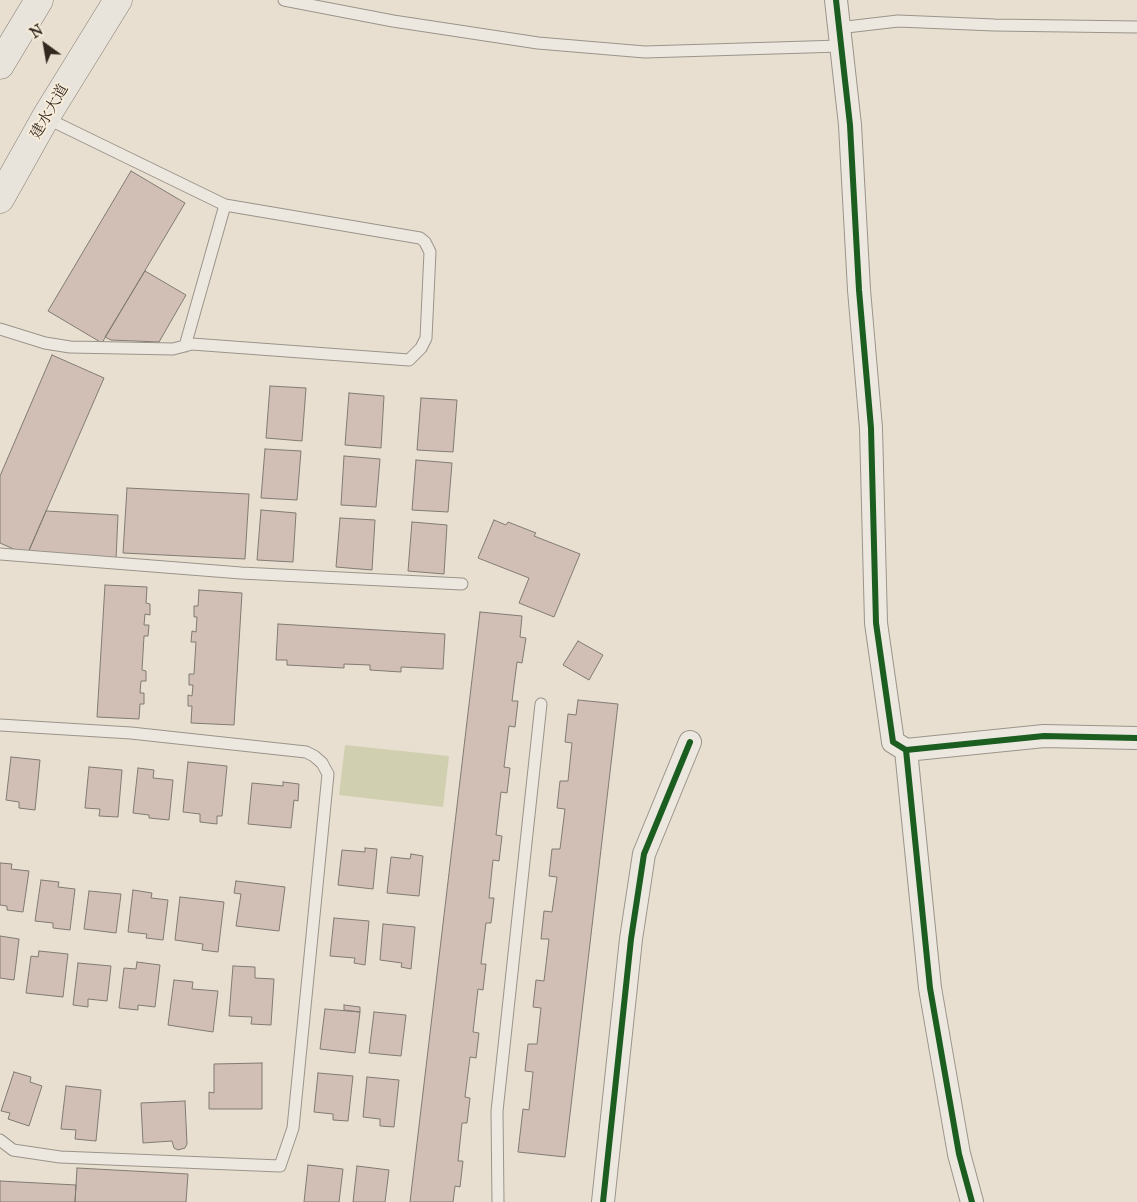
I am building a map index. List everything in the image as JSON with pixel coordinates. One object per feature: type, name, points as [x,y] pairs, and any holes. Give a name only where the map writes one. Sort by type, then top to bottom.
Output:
[{"type":"main road","points":[[0,65],[39,0]]},
{"type":"main road","name":"建水大道","points":[[0,199],[86,49],[118,0]]},
{"type":"street","points":[[836,0],[850,125],[859,290],[871,428],[876,623],[893,742],[906,750],[1044,736],[1137,738]]},
{"type":"street","points":[[603,1202],[632,939],[644,854],[690,742]]},
{"type":"street","points":[[906,750],[930,988],[959,1154],[972,1202]]},
{"type":"lane","points":[[284,0],[393,21],[538,43],[646,52],[839,37],[898,21],[994,25],[1137,27]]},
{"type":"lane","points":[[0,329],[45,343],[70,347],[173,349],[192,344],[409,360],[421,348],[426,338],[430,252],[425,242],[420,238],[225,205],[46,118]]},
{"type":"lane","points":[[185,346],[225,205]]},
{"type":"lane","points":[[0,554],[241,572],[462,584]]},
{"type":"lane","points":[[498,1202],[497,1111],[541,704]]},
{"type":"lane","points":[[0,725],[131,733],[306,752],[322,763],[328,774],[293,1128],[280,1166],[60,1157],[13,1150],[2,1144]]},
{"type":"green space","points":[[345,745],[449,756],[443,807],[339,795]]},
{"type":"building","points":[[131,171],[185,203],[102,343],[48,311]]},
{"type":"building","points":[[145,271],[186,295],[159,342],[111,340],[105,337]]},
{"type":"building","points":[[52,355],[104,378],[27,555],[0,543],[0,476]]},
{"type":"building","points":[[270,386],[306,388],[302,441],[266,438]]},
{"type":"building","points":[[349,393],[384,396],[381,448],[345,445]]},
{"type":"building","points":[[421,398],[457,400],[453,452],[417,450]]},
{"type":"building","points":[[265,449],[301,451],[297,500],[261,498]]},
{"type":"building","points":[[344,456],[380,459],[376,507],[341,505]]},
{"type":"building","points":[[416,460],[452,463],[448,512],[412,510]]},
{"type":"building","points":[[127,488],[249,494],[245,559],[123,553]]},
{"type":"building","points":[[261,510],[296,513],[293,562],[257,560]]},
{"type":"building","points":[[46,511],[118,515],[116,559],[27,555]]},
{"type":"building","points":[[340,518],[375,520],[372,570],[336,567]]},
{"type":"building","points":[[494,520],[506,525],[508,522],[536,533],[534,536],[580,554],[554,617],[519,603],[529,578],[478,558]]},
{"type":"building","points":[[412,522],[447,525],[444,574],[408,571]]},
{"type":"building","points":[[105,585],[147,587],[146,603],[150,604],[150,615],[145,614],[144,625],[149,625],[148,636],[144,636],[142,670],[146,671],[146,681],[141,681],[140,693],[144,693],[144,704],[140,704],[139,719],[97,717]]},
{"type":"building","points":[[199,590],[242,593],[234,725],[191,723],[192,706],[188,706],[188,695],[192,696],[193,685],[189,685],[189,674],[194,674],[196,642],[191,642],[192,631],[196,632],[197,617],[194,617],[194,606],[198,606]]},
{"type":"building","points":[[480,612],[522,616],[520,637],[526,638],[522,663],[517,662],[512,701],[518,701],[515,727],[509,726],[504,767],[510,768],[507,793],[501,792],[496,835],[502,836],[499,861],[493,860],[489,898],[494,898],[491,923],[486,923],[481,964],[486,964],[483,990],[478,989],[473,1032],[479,1033],[476,1058],[470,1057],[465,1097],[470,1098],[467,1123],[462,1123],[458,1161],[463,1161],[460,1187],[455,1186],[453,1202],[410,1202]]},
{"type":"building","points":[[278,624],[445,634],[443,669],[401,667],[401,672],[370,670],[370,665],[344,664],[344,668],[287,665],[287,660],[276,660]]},
{"type":"building","points":[[578,641],[603,655],[589,680],[563,665]]},
{"type":"building","points":[[578,700],[618,704],[565,1157],[518,1152],[523,1109],[529,1110],[533,1072],[525,1071],[528,1044],[537,1044],[541,1008],[533,1007],[536,980],[544,981],[549,939],[541,939],[544,911],[552,912],[557,877],[549,876],[552,849],[560,849],[565,809],[557,808],[560,781],[568,781],[572,743],[565,742],[568,714],[576,715]]},
{"type":"building","points":[[11,757],[40,760],[35,810],[19,808],[19,802],[6,800]]},
{"type":"building","points":[[188,762],[227,766],[222,816],[217,816],[217,824],[200,822],[200,814],[183,812]]},
{"type":"building","points":[[89,767],[122,770],[118,817],[99,816],[100,809],[85,808]]},
{"type":"building","points":[[138,768],[154,770],[153,778],[173,780],[169,820],[149,818],[149,815],[133,813]]},
{"type":"building","points":[[283,782],[299,784],[298,801],[294,800],[291,828],[248,824],[252,783],[283,786]]},
{"type":"building","points":[[365,848],[377,849],[373,889],[338,885],[342,850],[365,852]]},
{"type":"building","points":[[411,854],[423,856],[419,896],[387,893],[391,857],[410,859]]},
{"type":"building","points":[[0,863],[12,864],[11,869],[29,871],[23,912],[7,910],[7,906],[0,905]]},
{"type":"building","points":[[41,880],[59,882],[58,887],[75,889],[70,930],[53,928],[53,923],[35,921]]},
{"type":"building","points":[[236,881],[285,887],[279,931],[236,926],[241,894],[234,893]]},
{"type":"building","points":[[133,890],[152,893],[151,898],[168,900],[163,940],[146,938],[147,934],[128,932]]},
{"type":"building","points":[[89,891],[121,894],[116,933],[84,929]]},
{"type":"building","points":[[180,897],[224,902],[218,952],[202,950],[203,944],[175,940]]},
{"type":"building","points":[[334,918],[369,921],[365,965],[354,963],[355,958],[330,956]]},
{"type":"building","points":[[383,924],[415,927],[411,969],[401,967],[402,963],[380,960]]},
{"type":"building","points":[[0,936],[19,939],[14,980],[0,978]]},
{"type":"building","points":[[39,951],[68,954],[63,997],[26,993],[31,956],[38,957]]},
{"type":"building","points":[[137,962],[160,965],[155,1007],[138,1005],[138,1010],[119,1008],[124,968],[136,969]]},
{"type":"building","points":[[78,963],[111,966],[107,1001],[88,999],[88,1007],[73,1005]]},
{"type":"building","points":[[233,966],[255,967],[255,978],[274,979],[271,1025],[251,1024],[252,1017],[229,1016]]},
{"type":"building","points":[[174,980],[193,982],[192,989],[218,991],[213,1032],[168,1025]]},
{"type":"building","points":[[344,1005],[360,1007],[360,1012],[344,1010]]},
{"type":"building","points":[[325,1009],[360,1012],[355,1053],[320,1049]]},
{"type":"building","points":[[374,1012],[406,1015],[401,1056],[369,1053]]},
{"type":"building","points":[[262,1063],[262,1109],[209,1109],[209,1092],[214,1093],[214,1064]]},
{"type":"building","points":[[14,1072],[31,1077],[30,1082],[42,1086],[29,1126],[8,1119],[10,1113],[1,1111]]},
{"type":"building","points":[[318,1073],[353,1076],[348,1121],[333,1120],[333,1114],[314,1112]]},
{"type":"building","points":[[367,1077],[399,1080],[394,1127],[380,1126],[380,1119],[363,1117]]},
{"type":"building","points":[[66,1086],[101,1090],[96,1141],[75,1139],[76,1130],[61,1129]]},
{"type":"building","points":[[185,1101],[187,1144],[185,1148],[178,1150],[174,1148],[172,1141],[143,1143],[141,1103]]},
{"type":"building","points":[[308,1165],[343,1169],[339,1202],[304,1202]]},
{"type":"building","points":[[357,1166],[389,1170],[385,1202],[353,1202]]},
{"type":"building","points":[[77,1168],[188,1174],[186,1202],[75,1202]]},
{"type":"building","points":[[0,1181],[76,1185],[75,1202],[0,1202]]},
{"type":"cycle path","points":[[836,0],[850,125],[859,290],[871,428],[876,623],[893,742],[906,750],[1044,736],[1137,738]]},
{"type":"cycle path","points":[[603,1202],[631,939],[644,854],[690,742]]},
{"type":"cycle path","points":[[906,750],[930,988],[959,1154],[972,1202]]}]
